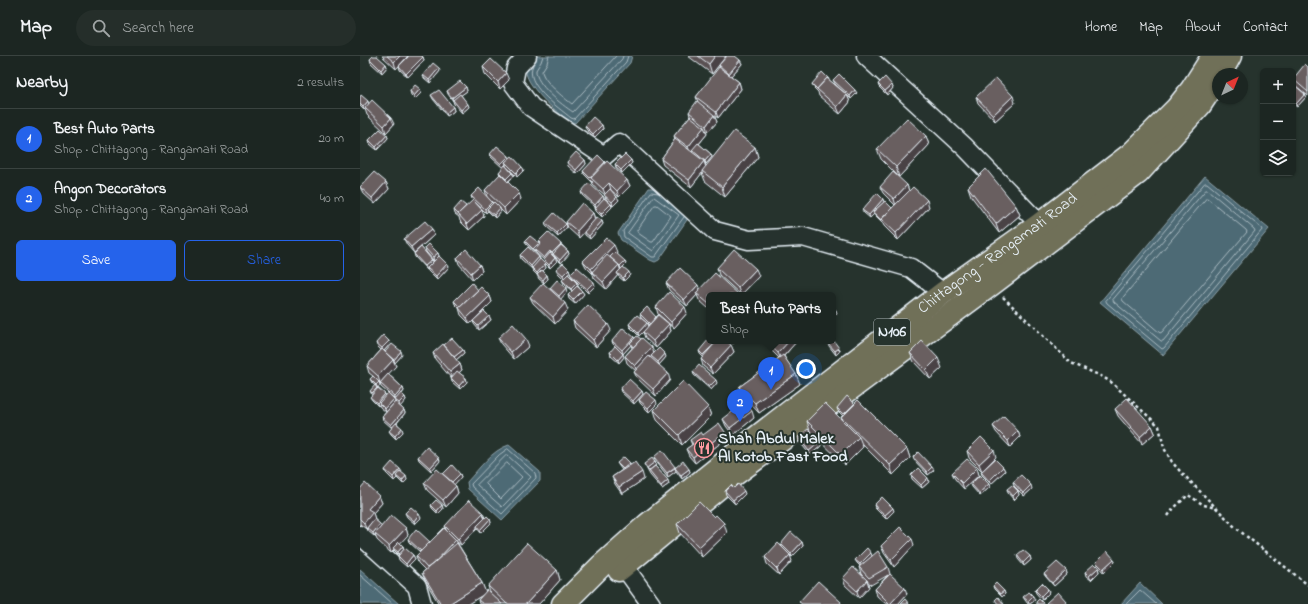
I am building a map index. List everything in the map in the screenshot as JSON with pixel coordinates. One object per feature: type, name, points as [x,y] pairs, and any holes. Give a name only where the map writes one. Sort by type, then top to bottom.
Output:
[{"type":"highway","name":"Chittagong - Rangamati Road","points":[[1183,113],[1192,89],[1213,56]]},
{"type":"highway","points":[[1223,68],[1230,56]]},
{"type":"highway","name":"Chittagong - Rangamati Road","points":[[585,604],[623,565],[734,475],[992,284],[1046,231],[1131,154],[1183,113],[1200,105],[1212,87]]},
{"type":"highway","name":"Chittagong - Rangamati Road","points":[[563,604],[601,566],[648,525],[744,447],[942,293],[1046,231]]},
{"type":"street","points":[[527,56],[516,68],[513,83],[531,107],[604,156],[619,143],[715,231],[749,240],[803,237],[911,268],[942,293]]},
{"type":"street","points":[[866,56],[965,147],[1046,231]]},
{"type":"street","points":[[360,535],[417,586],[422,604]]},
{"type":"street","points":[[623,565],[651,604]]},
{"type":"path","points":[[992,284],[1027,321],[1071,363],[1111,382],[1159,426],[1164,448],[1172,462],[1236,528],[1308,585]]},
{"type":"path","points":[[1168,516],[1188,495],[1204,506],[1217,508]]},
{"type":"water","points":[[535,56],[632,56],[630,63],[575,123],[554,109],[532,86],[526,70]]},
{"type":"water","points":[[1205,176],[1269,229],[1163,355],[1100,302]]},
{"type":"water","points":[[649,188],[659,188],[689,217],[659,260],[655,262],[621,240],[618,233]]},
{"type":"water","points":[[509,445],[540,472],[540,481],[502,520],[468,489],[467,482],[491,455]]},
{"type":"water","points":[[360,569],[399,604],[360,604]]},
{"type":"water","points":[[1140,583],[1162,604],[1121,604]]},
{"type":"building","points":[[373,56],[377,56],[386,64],[381,70],[370,59]]},
{"type":"building","points":[[387,56],[400,56],[394,62]]},
{"type":"building","points":[[409,56],[423,57],[406,74],[399,66]]},
{"type":"building","points":[[698,56],[715,56],[709,64]]},
{"type":"building","points":[[727,56],[735,56],[740,60],[729,74],[719,65]]},
{"type":"building","points":[[491,59],[506,73],[498,82],[483,67]]},
{"type":"building","points":[[433,63],[439,68],[429,80],[423,75]]},
{"type":"building","points":[[1305,64],[1308,67],[1308,92],[1296,82],[1296,75]]},
{"type":"building","points":[[719,67],[739,82],[716,112],[696,97]]},
{"type":"building","points":[[822,72],[829,79],[827,78],[817,89],[812,84]]},
{"type":"building","points":[[839,74],[855,90],[850,96],[833,80]]},
{"type":"building","points":[[885,77],[892,85],[885,91],[878,84]]},
{"type":"building","points":[[827,78],[847,95],[837,107],[817,89]]},
{"type":"building","points":[[996,78],[1013,96],[993,115],[976,97]]},
{"type":"building","points":[[460,81],[466,87],[452,98],[447,91]]},
{"type":"building","points":[[415,85],[420,89],[414,96],[410,91]]},
{"type":"building","points":[[1296,86],[1305,94],[1296,104]]},
{"type":"building","points":[[439,90],[453,107],[446,113],[431,95]]},
{"type":"building","points":[[460,94],[468,104],[461,110],[453,100]]},
{"type":"building","points":[[361,95],[368,101],[363,107],[360,104]]},
{"type":"building","points":[[372,100],[391,118],[384,126],[365,108]]},
{"type":"building","points":[[697,101],[714,115],[706,126],[689,112]]},
{"type":"building","points":[[690,116],[704,127],[688,147],[674,136]]},
{"type":"building","points":[[593,117],[602,125],[593,134],[585,126]]},
{"type":"building","points":[[907,118],[926,136],[896,167],[877,149]]},
{"type":"building","points":[[380,129],[387,135],[376,147],[369,140]]},
{"type":"building","points":[[734,131],[755,147],[722,187],[702,171]]},
{"type":"building","points":[[675,139],[704,161],[689,180],[661,159]]},
{"type":"building","points":[[698,143],[711,154],[705,161],[692,150]]},
{"type":"building","points":[[497,146],[509,156],[501,164],[490,154]]},
{"type":"building","points":[[576,152],[585,160],[576,170],[567,162]]},
{"type":"building","points":[[625,154],[631,160],[621,170],[615,164]]},
{"type":"building","points":[[598,155],[605,162],[590,178],[583,171]]},
{"type":"building","points":[[512,156],[522,167],[516,173],[505,162]]},
{"type":"building","points":[[607,161],[627,180],[617,191],[609,183],[603,189],[591,178]]},
{"type":"building","points":[[505,165],[512,173],[506,179],[499,172]]},
{"type":"building","points":[[986,169],[1016,206],[996,224],[968,187]]},
{"type":"building","points":[[374,172],[386,182],[372,198],[360,187]]},
{"type":"building","points":[[893,172],[907,185],[894,199],[880,187]]},
{"type":"building","points":[[500,174],[519,193],[504,208],[485,190]]},
{"type":"building","points":[[589,183],[603,196],[595,205],[581,192]]},
{"type":"building","points":[[913,187],[927,200],[896,233],[881,219]]},
{"type":"building","points":[[479,188],[492,202],[485,209],[471,196]]},
{"type":"building","points":[[610,189],[617,197],[612,202],[604,195]]},
{"type":"building","points":[[877,193],[883,199],[869,215],[862,210]]},
{"type":"building","points":[[604,198],[611,204],[601,214],[595,208]]},
{"type":"building","points":[[473,200],[482,210],[467,224],[458,214]]},
{"type":"building","points":[[885,201],[892,208],[881,220],[873,212]]},
{"type":"building","points":[[461,202],[466,206],[458,214],[454,210]]},
{"type":"building","points":[[494,202],[500,208],[494,215],[487,209]]},
{"type":"building","points":[[582,203],[593,213],[577,231],[566,222]]},
{"type":"building","points":[[554,213],[566,224],[557,233],[545,223]]},
{"type":"building","points":[[597,217],[602,221],[589,236],[584,232]]},
{"type":"building","points":[[425,221],[432,229],[411,247],[404,239]]},
{"type":"building","points":[[548,232],[561,244],[552,253],[550,251],[544,258],[535,250],[541,243],[539,241]]},
{"type":"building","points":[[530,236],[539,243],[533,249],[525,241]]},
{"type":"building","points":[[606,238],[614,245],[591,269],[583,261]]},
{"type":"building","points":[[429,244],[438,253],[433,257],[425,248]]},
{"type":"building","points":[[561,245],[568,251],[560,260],[553,254]]},
{"type":"building","points":[[421,247],[432,260],[425,266],[414,254]]},
{"type":"building","points":[[528,247],[539,257],[531,266],[520,255]]},
{"type":"building","points":[[466,249],[480,265],[471,273],[457,258]]},
{"type":"building","points":[[734,249],[756,269],[738,288],[717,268]]},
{"type":"building","points":[[615,252],[625,261],[620,266],[610,257]]},
{"type":"building","points":[[550,253],[555,258],[549,265],[544,260]]},
{"type":"building","points":[[607,255],[619,265],[603,282],[592,272]]},
{"type":"building","points":[[439,256],[447,264],[436,276],[427,268]]},
{"type":"building","points":[[540,259],[545,264],[537,273],[532,268]]},
{"type":"building","points":[[563,263],[569,269],[563,275],[556,269]]},
{"type":"building","points":[[577,267],[594,282],[587,289],[570,274]]},
{"type":"building","points":[[623,267],[629,272],[623,278],[617,273]]},
{"type":"building","points":[[680,268],[698,285],[684,300],[666,283]]},
{"type":"building","points":[[542,270],[547,275],[543,280],[537,275]]},
{"type":"building","points":[[715,273],[736,292],[706,292],[706,301],[696,293]]},
{"type":"building","points":[[568,274],[577,283],[571,289],[562,280]]},
{"type":"building","points":[[557,280],[566,288],[559,296],[550,288]]},
{"type":"building","points":[[472,283],[478,290],[460,307],[454,301]]},
{"type":"building","points":[[543,283],[565,303],[553,317],[530,297]]},
{"type":"building","points":[[577,286],[582,291],[573,300],[568,295]]},
{"type":"building","points":[[481,287],[490,296],[467,318],[459,308]]},
{"type":"building","points":[[669,292],[685,307],[671,322],[656,307]]},
{"type":"building","points":[[588,305],[608,324],[593,340],[573,321]]},
{"type":"building","points":[[647,307],[656,317],[650,324],[640,314]]},
{"type":"building","points":[[484,311],[489,316],[478,326],[473,321]]},
{"type":"building","points":[[637,315],[647,323],[638,333],[629,324]]},
{"type":"building","points":[[658,315],[669,324],[653,341],[643,332]]},
{"type":"building","points":[[513,324],[526,339],[511,352],[498,338]]},
{"type":"building","points":[[623,328],[634,337],[622,350],[612,341]]},
{"type":"building","points":[[383,335],[389,341],[382,348],[376,343]]},
{"type":"building","points":[[637,336],[641,339],[633,347],[630,343]]},
{"type":"building","points":[[452,338],[463,350],[454,357],[444,345]]},
{"type":"building","points":[[642,338],[652,347],[635,366],[625,356]]},
{"type":"building","points":[[922,341],[938,358],[926,370],[910,353]]},
{"type":"building","points":[[706,343],[706,344],[714,344],[703,355],[699,351]]},
{"type":"building","points":[[392,344],[401,351],[394,360],[385,352]]},
{"type":"building","points":[[443,344],[460,364],[450,372],[433,353]]},
{"type":"building","points":[[714,344],[731,345],[710,368],[701,359]]},
{"type":"building","points":[[768,344],[786,344],[778,353]]},
{"type":"building","points":[[829,344],[836,344],[839,348],[835,351]]},
{"type":"building","points":[[615,346],[623,354],[618,360],[610,352]]},
{"type":"building","points":[[659,348],[665,354],[658,362],[651,356]]},
{"type":"building","points":[[382,349],[393,360],[378,376],[367,366]]},
{"type":"building","points":[[783,355],[796,374],[755,403],[739,387]]},
{"type":"building","points":[[649,356],[668,373],[653,389],[634,372]]},
{"type":"building","points":[[699,365],[716,380],[709,387],[693,372]]},
{"type":"building","points":[[457,371],[466,378],[459,386],[451,378]]},
{"type":"building","points":[[388,374],[403,388],[395,397],[380,383]]},
{"type":"building","points":[[373,376],[379,382],[376,385],[370,379]]},
{"type":"building","points":[[629,379],[642,391],[633,401],[620,389]]},
{"type":"building","points":[[683,381],[708,407],[679,435],[654,410]]},
{"type":"building","points":[[375,385],[377,388],[372,393],[370,391]]},
{"type":"building","points":[[378,388],[385,394],[377,403],[370,397]]},
{"type":"building","points":[[646,392],[656,400],[648,408],[639,400]]},
{"type":"building","points":[[388,393],[394,399],[385,409],[379,403]]},
{"type":"building","points":[[401,393],[405,397],[399,403],[395,400]]},
{"type":"building","points":[[847,396],[855,404],[844,415],[837,408]]},
{"type":"building","points":[[1127,398],[1152,426],[1140,437],[1115,409]]},
{"type":"building","points":[[858,400],[907,449],[890,465],[841,417]]},
{"type":"building","points":[[395,402],[404,410],[391,425],[382,417]]},
{"type":"building","points":[[745,402],[752,411],[730,428],[723,419]]},
{"type":"building","points":[[825,403],[859,437],[841,455],[807,421]]},
{"type":"building","points":[[1004,416],[1018,431],[1008,441],[993,426]]},
{"type":"building","points":[[396,423],[402,428],[395,436],[389,431]]},
{"type":"building","points":[[719,423],[725,432],[693,457],[686,449],[693,444],[690,440],[701,432],[703,435]]},
{"type":"building","points":[[808,429],[820,442],[809,451],[798,437]]},
{"type":"building","points":[[981,437],[994,450],[979,464],[967,451]]},
{"type":"building","points":[[427,447],[439,458],[430,468],[418,457]]},
{"type":"building","points":[[662,450],[675,467],[667,473],[654,457]]},
{"type":"building","points":[[918,452],[932,467],[927,472],[913,457]]},
{"type":"building","points":[[624,457],[630,463],[623,469],[617,463]]},
{"type":"building","points":[[652,458],[655,462],[647,468],[644,464]]},
{"type":"building","points":[[967,459],[977,468],[962,483],[952,473]]},
{"type":"building","points":[[995,459],[1003,467],[989,481],[981,472]]},
{"type":"building","points":[[683,461],[689,469],[681,475],[675,468]]},
{"type":"building","points":[[392,462],[400,469],[393,477],[385,470]]},
{"type":"building","points":[[635,462],[642,472],[619,487],[612,477]]},
{"type":"building","points":[[452,465],[460,474],[452,482],[443,474]]},
{"type":"building","points":[[655,466],[668,480],[661,486],[649,471]]},
{"type":"building","points":[[918,468],[928,478],[921,485],[911,475]]},
{"type":"building","points":[[437,469],[456,486],[443,500],[424,483]]},
{"type":"building","points":[[400,471],[406,476],[402,481],[396,476]]},
{"type":"building","points":[[980,475],[989,484],[979,493],[971,484]]},
{"type":"building","points":[[1021,475],[1031,485],[1023,493],[1013,482]]},
{"type":"building","points":[[365,483],[379,496],[368,509],[373,512],[364,523],[360,519],[360,489]]},
{"type":"building","points":[[738,484],[744,491],[733,500],[725,491],[731,485],[734,488]]},
{"type":"building","points":[[1012,485],[1018,491],[1013,496],[1007,489]]},
{"type":"building","points":[[882,497],[893,508],[885,515],[874,505]]},
{"type":"building","points":[[436,500],[442,505],[437,511],[431,505]]},
{"type":"building","points":[[469,500],[483,513],[458,539],[445,526]]},
{"type":"building","points":[[699,502],[714,517],[716,515],[724,523],[699,547],[677,524]]},
{"type":"building","points":[[411,507],[419,514],[414,521],[405,513]]},
{"type":"building","points":[[391,515],[406,528],[389,546],[375,534]]},
{"type":"building","points":[[487,516],[490,519],[480,530],[477,526]]},
{"type":"building","points":[[374,519],[380,524],[373,533],[367,528]]},
{"type":"building","points":[[900,527],[912,539],[891,560],[881,546]]},
{"type":"building","points":[[444,528],[456,540],[434,563],[427,568],[416,556]]},
{"type":"building","points":[[416,529],[430,542],[421,551],[408,539]]},
{"type":"building","points":[[791,532],[802,542],[791,554],[781,544]]},
{"type":"building","points":[[399,542],[403,546],[398,552],[393,548]]},
{"type":"building","points":[[457,543],[482,583],[449,604],[441,604],[422,573]]},
{"type":"building","points":[[527,543],[557,570],[526,604],[507,604],[488,586]]},
{"type":"building","points":[[778,543],[790,555],[777,569],[765,557]]},
{"type":"building","points":[[405,548],[413,555],[406,564],[398,556]]},
{"type":"building","points":[[867,548],[871,553],[860,564],[855,560]]},
{"type":"building","points":[[1023,550],[1030,556],[1023,563],[1017,555]]},
{"type":"building","points":[[878,551],[888,567],[869,578],[859,567]]},
{"type":"building","points":[[1107,551],[1114,559],[1103,569],[1096,562]]},
{"type":"building","points":[[1057,562],[1066,570],[1052,583],[1044,574]]},
{"type":"building","points":[[1094,564],[1098,568],[1089,576],[1085,572]]},
{"type":"building","points":[[853,567],[867,580],[857,591],[843,578]]},
{"type":"building","points":[[890,574],[905,588],[890,604],[875,589]]},
{"type":"building","points":[[818,581],[841,602],[840,604],[802,604],[799,602]]},
{"type":"building","points":[[996,583],[1004,591],[1000,594],[993,586]]},
{"type":"building","points":[[1042,583],[1048,589],[1041,596],[1035,590]]},
{"type":"building","points":[[487,590],[502,604],[483,604],[478,600]]},
{"type":"building","points":[[1029,592],[1033,596],[1028,601],[1023,597]]},
{"type":"building","points":[[1058,592],[1066,601],[1064,604],[1046,603]]},
{"type":"building","points":[[998,597],[1004,604],[998,604],[995,600]]},
{"type":"building","points":[[905,599],[909,604],[900,604]]},
{"type":"building","points":[[1039,599],[1044,604],[1037,604],[1036,602]]},
{"type":"place","name":"Best Auto Parts","points":[[771,390]]},
{"type":"place","name":"Angon Decorators","points":[[740,422]]},
{"type":"place","name":"Shah Abdul Malek Al Kotob Fast Food","points":[[704,448]]}]
